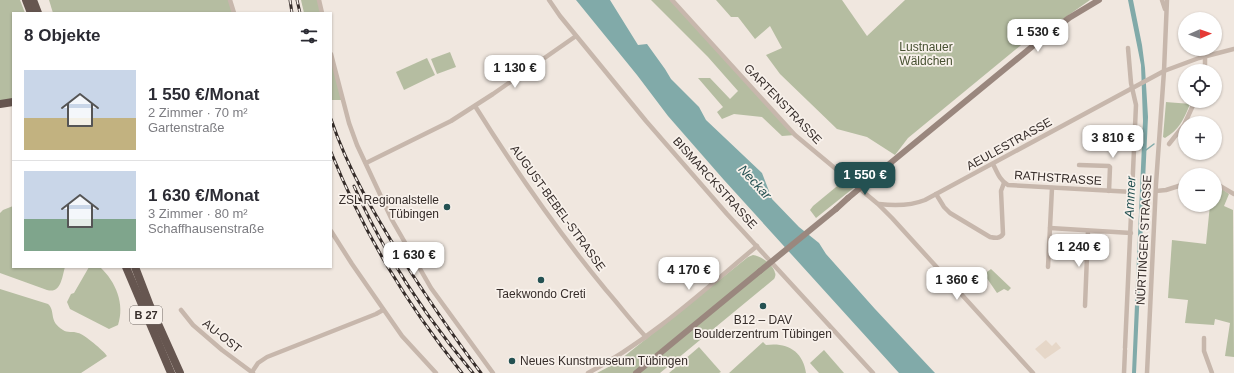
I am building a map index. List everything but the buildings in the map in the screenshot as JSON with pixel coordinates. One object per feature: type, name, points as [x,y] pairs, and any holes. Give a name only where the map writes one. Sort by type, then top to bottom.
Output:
[{"type":"highway","points":[[26,0],[35,6]]},
{"type":"highway","name":"B 27","points":[[126,268],[171,373]]},
{"type":"highway","name":"B 27","points":[[135,268],[150,306],[180,373]]},
{"type":"highway","points":[[167,363],[168,373]]},
{"type":"main road","points":[[636,373],[1020,56],[1069,18],[1098,0]]},
{"type":"street","points":[[230,0],[234,12]]},
{"type":"street","points":[[319,0],[322,12]]},
{"type":"street","name":"BISMARCKSTRASSE","points":[[549,0],[619,90],[757,246],[873,373]]},
{"type":"street","name":"GARTENSTRASSE","points":[[672,0],[795,134],[878,204],[1033,373]]},
{"type":"street","name":"NÜRTINGER STRASSE","points":[[1162,0],[1166,12]]},
{"type":"street","name":"NÜRTINGER STRASSE","points":[[1147,373],[1156,191],[1164,71],[1166,0]]},
{"type":"street","points":[[366,163],[451,121],[576,36]]},
{"type":"street","points":[[1124,373],[1136,105],[1132,88],[1128,48]]},
{"type":"street","name":"AEULESTRASSE","points":[[878,204],[900,206],[925,200],[1164,71],[1234,49]]},
{"type":"street","points":[[1205,57],[1205,64]]},
{"type":"street","points":[[332,58],[349,123],[357,145],[392,220],[431,288],[492,373]]},
{"type":"street","name":"AUGUST-BEBEL-STRASSE","points":[[475,106],[501,148],[554,224],[589,269],[646,336]]},
{"type":"street","points":[[1169,144],[1184,125],[1192,108]]},
{"type":"street","name":"RATHSTRASSE","points":[[993,164],[1004,183],[1013,186],[1133,192]]},
{"type":"street","name":"RATHSTRASSE","points":[[1079,165],[1109,166],[1109,191]]},
{"type":"street","points":[[936,194],[950,214],[990,237],[996,238],[1002,236],[1003,234],[1002,191],[1004,183]]},
{"type":"street","points":[[1156,191],[1178,186]]},
{"type":"street","points":[[1222,187],[1234,194]]},
{"type":"street","points":[[1048,267],[1052,188]]},
{"type":"street","points":[[1050,228],[1131,233]]},
{"type":"street","points":[[1085,306],[1088,231]]},
{"type":"street","points":[[332,233],[383,310],[408,344],[436,373]]},
{"type":"street","points":[[588,373],[608,363],[646,336],[757,246]]},
{"type":"street","name":"AU-OST","points":[[181,310],[193,325],[222,350],[253,372]]},
{"type":"street","points":[[253,372],[258,363],[267,357],[383,310]]},
{"type":"street","points":[[1204,338],[1204,351],[1212,373]]},
{"type":"green space","points":[[0,0],[20,0],[25,12],[12,12],[12,99],[0,104]]},
{"type":"green space","points":[[49,0],[230,0],[234,12],[53,12]]},
{"type":"green space","points":[[301,0],[319,0],[322,12],[304,12]]},
{"type":"green space","points":[[651,0],[672,0],[795,135],[782,136],[762,117],[734,114],[722,119],[717,112],[723,107],[698,78],[710,78],[730,99],[738,91],[708,57]]},
{"type":"green space","name":"Lustnauer Wäldchen","points":[[716,0],[842,0],[867,36],[905,0],[1090,0],[1039,36],[1037,32],[908,138],[895,155],[867,137],[837,129],[780,74],[766,55],[782,48],[770,26],[755,39],[738,17],[731,17]]},
{"type":"green space","points":[[450,52],[456,67],[437,74],[431,59]]},
{"type":"green space","points":[[332,58],[342,100],[332,100]]},
{"type":"green space","points":[[427,58],[435,75],[404,90],[396,72]]},
{"type":"green space","points":[[1166,102],[1178,103],[1178,108],[1189,108],[1185,116],[1178,116],[1178,126],[1174,131],[1165,138],[1163,137]]},
{"type":"green space","points":[[847,178],[856,186],[816,218],[810,210],[813,206]]},
{"type":"green space","points":[[1222,189],[1229,194],[1224,206],[1233,210],[1234,357],[1225,356],[1230,323],[1215,319],[1214,325],[1185,323],[1188,300],[1168,298],[1172,240],[1206,244],[1209,212],[1222,212]]},
{"type":"green space","points":[[12,206],[12,268],[65,268],[62,280],[55,290],[47,290],[0,273],[0,213]]},
{"type":"green space","points":[[753,255],[770,264],[774,270],[774,279],[660,373],[597,373],[616,363],[748,257]]},
{"type":"green space","points":[[88,268],[101,268],[111,279],[118,294],[120,301],[120,317],[118,325],[109,329],[70,309],[67,302],[71,294],[74,293]]},
{"type":"green space","points":[[991,269],[1011,288],[1008,291],[1004,289],[997,293],[984,274]]},
{"type":"green space","points":[[0,289],[48,304],[52,310],[55,323],[58,327],[68,332],[76,332],[85,336],[107,356],[81,373],[0,373]]},
{"type":"green space","points":[[763,342],[766,345],[781,345],[793,350],[801,359],[806,373],[729,373]]},
{"type":"green space","points":[[699,347],[721,372],[669,373]]},
{"type":"green space","points":[[824,350],[844,373],[819,373],[810,363]]},
{"type":"shaded area","points":[[1046,340],[1052,346],[1056,342],[1061,348],[1045,359],[1035,349]]},
{"type":"water","name":"Neckar","points":[[576,0],[610,0],[638,45],[647,44],[671,79],[699,107],[706,120],[762,173],[772,199],[799,227],[819,243],[826,254],[875,309],[935,373],[899,373],[668,116]]},
{"type":"water","points":[[1128,0],[1133,0],[1142,45],[1148,117],[1136,373],[1132,373],[1143,121],[1141,65]]},
{"type":"waterway","points":[[1146,150],[1154,144]]},
{"type":"railway","points":[[290,0],[292,12]]},
{"type":"railway","points":[[297,0],[300,12]]},
{"type":"railway","points":[[332,122],[345,156],[382,226],[431,303],[481,373]]},
{"type":"railway","points":[[332,154],[372,240],[388,267],[423,320],[462,373]]},
{"type":"railway","points":[[354,186],[378,236],[407,284],[438,329],[473,373]]},
{"type":"place","name":"ZSL Regionalstelle Tübingen","points":[[447,207]]},
{"type":"place","name":"Taekwondo Creti","points":[[541,280]]},
{"type":"place","name":"B12 – DAV Boulderzentrum Tübingen","points":[[763,306]]},
{"type":"place","name":"Neues Kunstmuseum Tübingen","points":[[512,361]]},
{"type":"water label","name":"Ammer","points":[[1130,197]]}]
